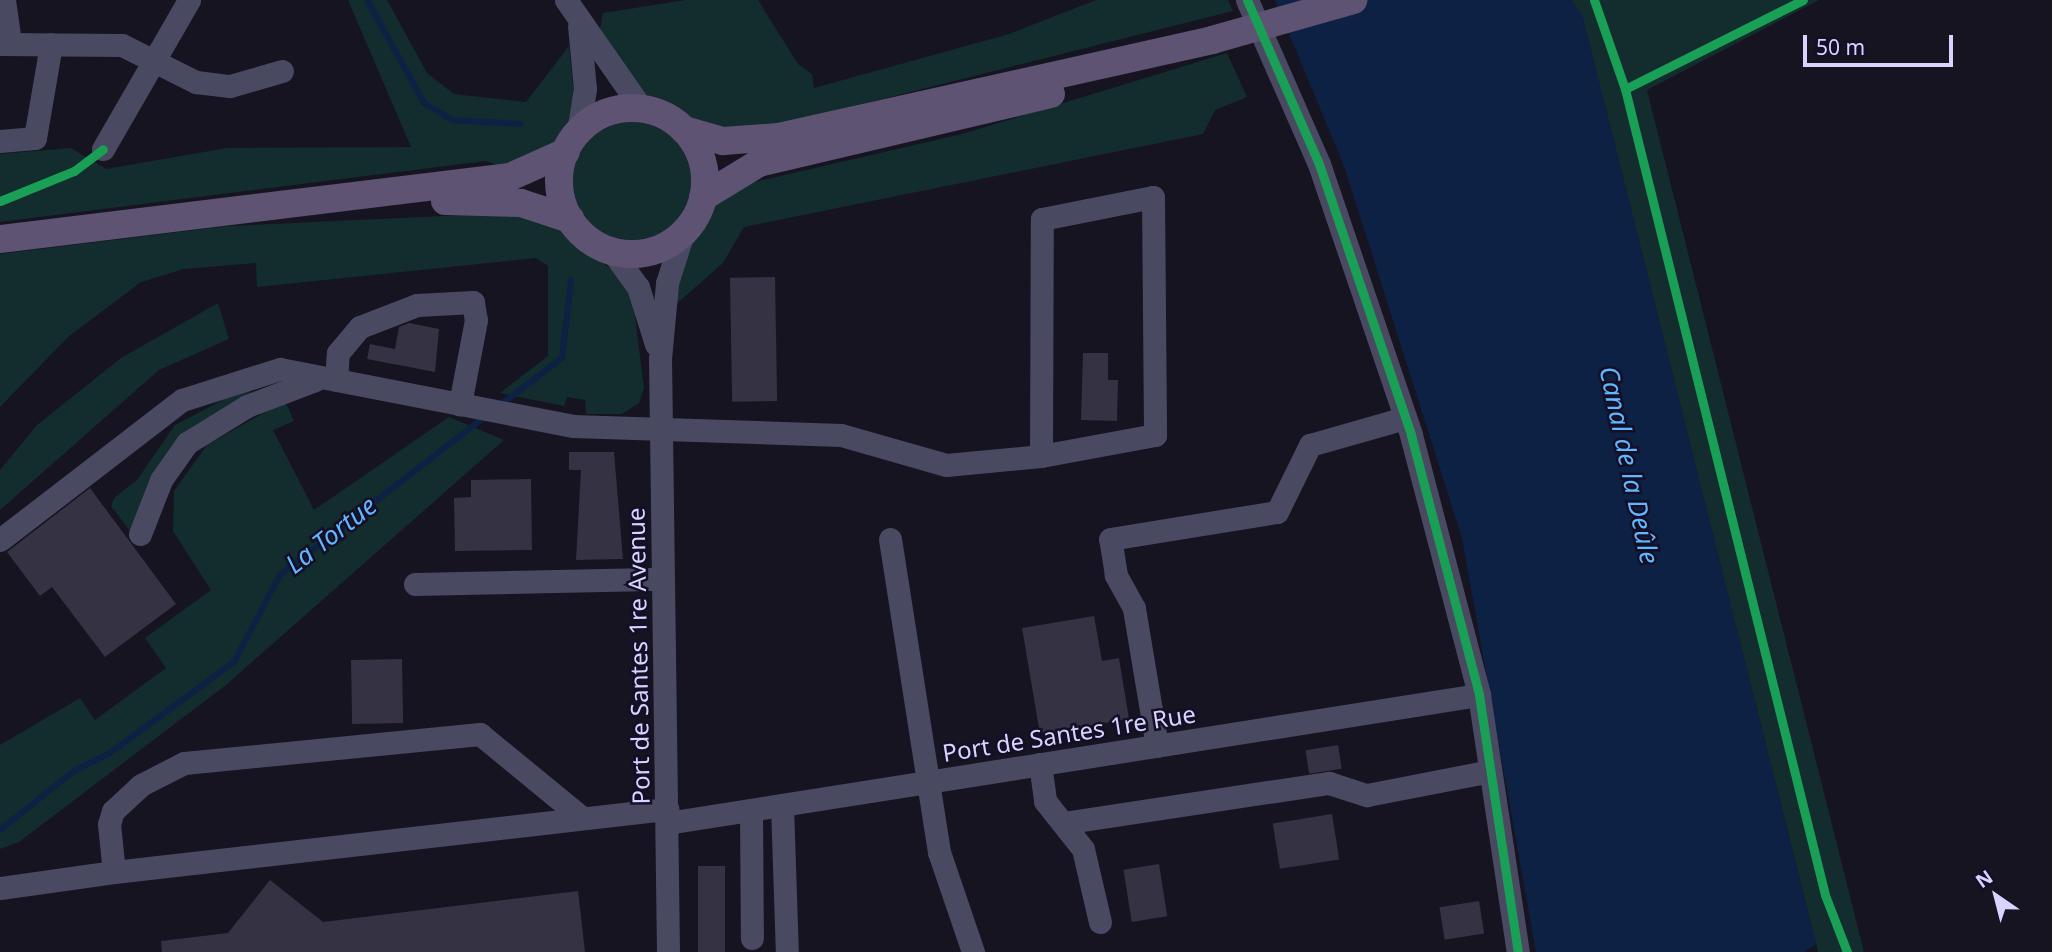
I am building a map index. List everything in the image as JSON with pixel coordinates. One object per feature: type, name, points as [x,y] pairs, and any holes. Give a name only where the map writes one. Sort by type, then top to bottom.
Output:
[{"type":"main road","points":[[285,205],[495,200],[541,206],[570,219],[611,250],[649,251],[683,233],[703,197],[760,163],[1006,108],[1212,40],[1353,0]]},
{"type":"main road","points":[[0,239],[510,177],[572,142],[607,113],[642,109],[684,130],[723,141],[779,137],[1212,40]]},
{"type":"main road","points":[[684,130],[700,156],[703,197]]},
{"type":"main road","points":[[570,219],[559,186],[572,142]]},
{"type":"street","points":[[4,0],[5,43],[121,45],[156,58],[196,82],[230,86],[282,71]]},
{"type":"street","points":[[103,149],[189,0]]},
{"type":"street","points":[[1247,0],[1323,176],[1405,418],[1479,695],[1518,952]]},
{"type":"street","points":[[568,2],[642,109]]},
{"type":"street","points":[[568,2],[584,53],[572,142]]},
{"type":"street","points":[[0,141],[35,138],[51,44]]},
{"type":"street","points":[[0,540],[182,400],[281,369],[514,415],[661,430],[841,435],[946,465],[1041,456],[1155,435],[1153,197],[1042,219],[1041,456]]},
{"type":"street","points":[[660,359],[667,283],[683,233]]},
{"type":"street","points":[[611,250],[638,288],[660,359]]},
{"type":"street","points":[[140,534],[161,480],[187,443],[247,406],[327,379],[338,353],[360,327],[417,305],[473,302],[476,320],[467,406]]},
{"type":"street","name":"Port de Santes 1re Avenue","points":[[660,359],[668,952]]},
{"type":"street","points":[[1157,746],[1134,608],[1116,575],[1110,540],[1277,512],[1310,445],[1405,418]]},
{"type":"street","points":[[890,539],[939,852],[973,952]]},
{"type":"street","points":[[415,584],[663,579]]},
{"type":"street","name":"Port de Santes 1re Rue","points":[[0,888],[581,817],[667,816],[751,810],[1479,695]]},
{"type":"street","points":[[114,872],[113,811],[155,775],[203,760],[480,734],[581,817]]},
{"type":"street","points":[[1040,764],[1045,801],[1083,849],[1100,922]]},
{"type":"street","points":[[1063,823],[1329,783],[1367,795],[1490,771]]},
{"type":"street","points":[[782,805],[787,952]]},
{"type":"street","points":[[751,810],[752,938]]},
{"type":"green space","points":[[348,0],[387,0],[427,73],[454,94],[526,102],[569,46],[575,104],[565,132],[546,149],[501,167],[486,161],[0,222],[0,154],[71,148],[106,169],[227,148],[411,147]]},
{"type":"green space","points":[[686,0],[758,0],[798,64],[812,74],[814,88],[1009,34],[1096,0],[1228,0],[1233,11],[787,123],[714,131],[632,87],[600,29],[603,13]]},
{"type":"green space","points":[[1571,0],[1819,0],[1647,90],[1864,952],[1818,952],[1582,15]]},
{"type":"green space","points":[[1227,53],[1247,97],[1215,110],[1203,134],[744,227],[723,263],[674,306],[683,250],[728,188],[962,134]]},
{"type":"green space","points":[[632,122],[655,126],[674,139],[687,158],[691,181],[687,204],[674,223],[655,236],[632,240],[609,236],[590,223],[577,204],[573,181],[577,158],[590,139],[609,126]]},
{"type":"green space","points":[[511,213],[564,231],[624,280],[633,300],[644,388],[639,403],[622,414],[586,414],[585,400],[567,397],[564,406],[500,393],[548,356],[548,266],[536,258],[257,287],[256,263],[184,269],[141,282],[68,337],[0,407],[0,254],[228,226]]},
{"type":"green space","points":[[218,303],[229,339],[159,370],[0,510],[0,470],[37,425],[121,358]]},
{"type":"green space","points":[[246,388],[251,392],[223,409],[130,531],[111,506],[115,497],[137,480],[175,425]]},
{"type":"green space","points":[[285,401],[294,421],[273,430],[314,510],[449,417],[504,440],[226,685],[19,842],[0,849],[0,745],[80,698],[95,720],[166,668],[145,638],[211,590],[173,531],[174,491],[207,445]]},
{"type":"water","name":"Canal de la Deûle","points":[[1275,0],[1571,0],[1582,15],[1816,944],[1804,952],[1536,952],[1462,538],[1344,166]]},
{"type":"building","points":[[775,277],[777,401],[732,402],[730,278]]},
{"type":"building","points":[[409,323],[439,329],[435,372],[367,359],[370,344],[395,349],[399,327]]},
{"type":"building","points":[[1083,353],[1108,353],[1108,380],[1118,380],[1117,421],[1081,420]]},
{"type":"building","points":[[569,452],[614,452],[623,559],[576,560],[581,470],[569,470]]},
{"type":"building","points":[[531,479],[532,550],[455,551],[454,498],[471,497],[471,480]]},
{"type":"building","points":[[90,488],[176,604],[105,657],[52,587],[40,596],[7,552]]},
{"type":"building","points":[[1094,616],[1102,661],[1119,658],[1129,719],[1040,734],[1022,628]]},
{"type":"building","points":[[402,659],[403,723],[352,724],[351,660]]},
{"type":"building","points":[[1338,745],[1342,769],[1309,774],[1305,750]]},
{"type":"building","points":[[1332,814],[1339,859],[1280,869],[1273,823]]},
{"type":"building","points":[[1159,864],[1167,916],[1132,922],[1123,870]]},
{"type":"building","points":[[698,866],[725,866],[725,952],[698,952]]},
{"type":"building","points":[[270,880],[323,922],[578,891],[585,952],[162,952],[161,941],[228,933]]},
{"type":"building","points":[[1479,901],[1484,934],[1445,940],[1439,907]]},
{"type":"waterway","name":"La Tortue","points":[[367,0],[424,103],[452,120],[521,124]]},
{"type":"waterway","name":"La Tortue","points":[[499,406],[562,358],[571,281]]},
{"type":"waterway","name":"La Tortue","points":[[0,830],[74,771],[110,753],[234,662],[280,575],[487,415]]},
{"type":"cycle path","points":[[1247,0],[1319,164],[1411,435],[1479,695],[1518,952]]},
{"type":"cycle path","points":[[1594,0],[1625,89],[1825,895],[1847,952]]},
{"type":"cycle path","points":[[1625,89],[1803,0]]},
{"type":"cycle path","points":[[0,201],[74,171],[103,149]]}]
